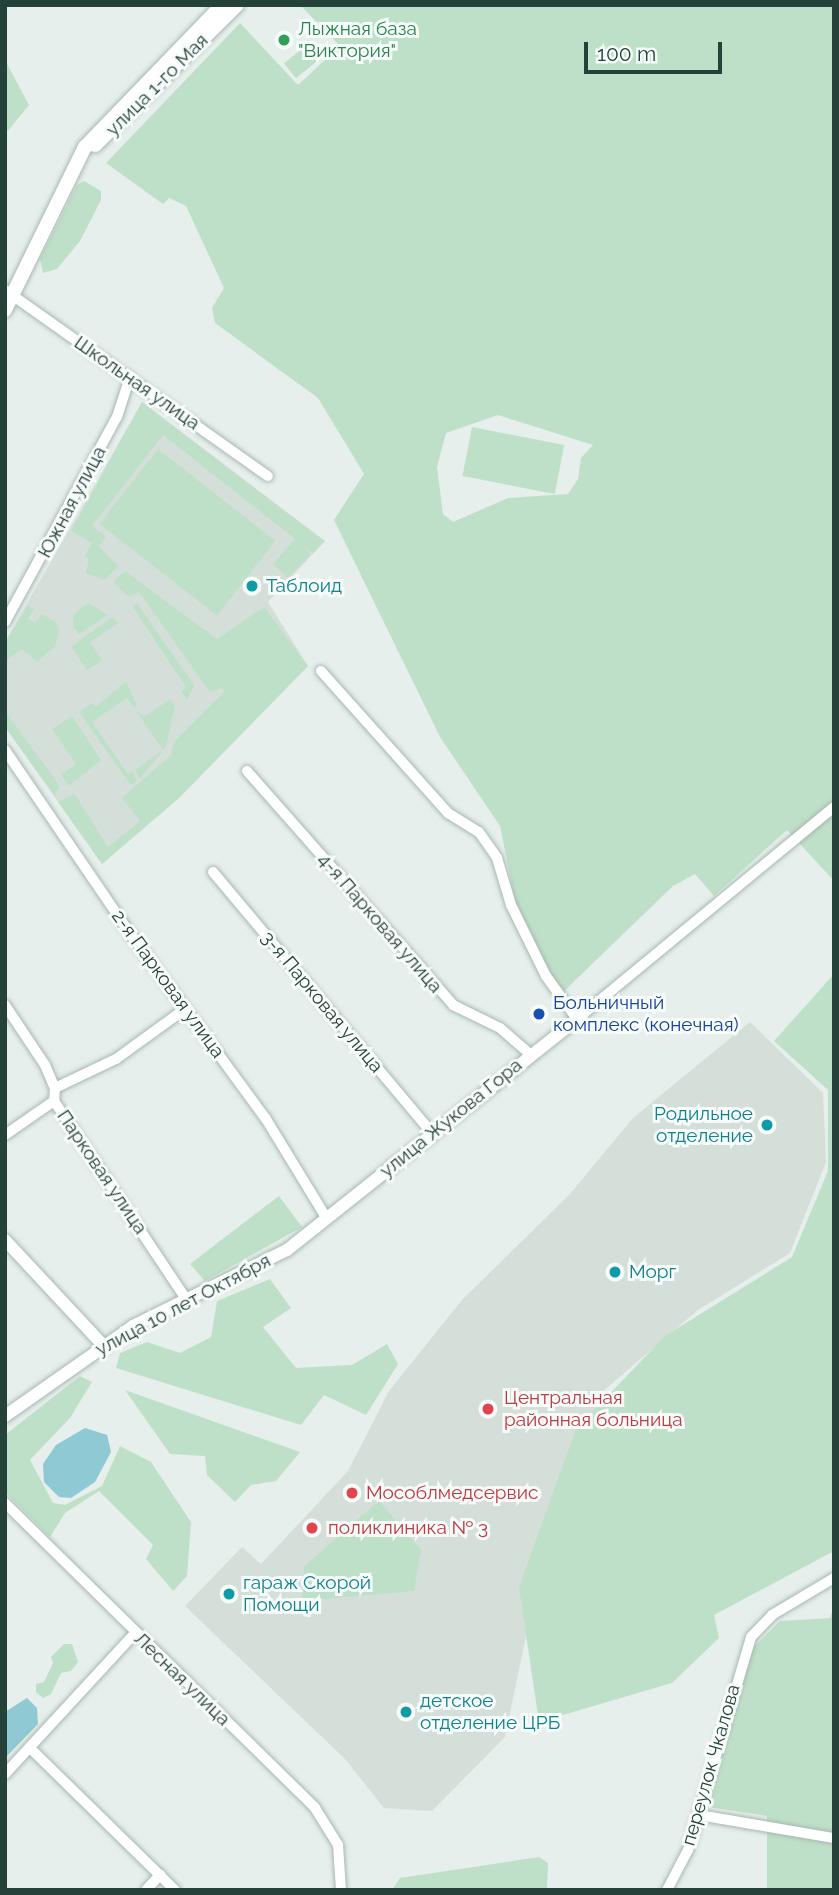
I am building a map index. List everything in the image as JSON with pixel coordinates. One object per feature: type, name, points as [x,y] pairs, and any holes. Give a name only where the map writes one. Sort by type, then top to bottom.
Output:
[{"type":"main road","name":"улица 1-го Мая","points":[[5,310],[9,293],[94,134],[222,5]]},
{"type":"main road","name":"улица 1-го Мая","points":[[77,164],[237,5]]},
{"type":"street","name":"Школьная улица","points":[[9,293],[268,476]]},
{"type":"street","name":"Южная улица","points":[[5,622],[117,417],[130,377]]},
{"type":"street","points":[[321,671],[447,813],[479,832],[497,858],[511,905],[547,976],[577,1019],[834,807]]},
{"type":"street","name":"2-я Парковая улица","points":[[5,750],[185,1009],[266,1119],[327,1219]]},
{"type":"street","name":"4-я Парковая улица","points":[[247,771],[453,1005],[507,1033],[530,1054]]},
{"type":"street","name":"3-я Парковая улица","points":[[214,872],[431,1132]]},
{"type":"street","name":"Парковая улица","points":[[5,1005],[55,1088],[54,1101],[186,1299]]},
{"type":"street","points":[[55,1088],[116,1059],[185,1009]]},
{"type":"street","name":"улица Жукова Гора","points":[[327,1219],[431,1132],[577,1019]]},
{"type":"street","points":[[5,1135],[54,1101]]},
{"type":"street","name":"улица 10 лет Октября","points":[[5,1416],[103,1345],[186,1299],[287,1250],[327,1219]]},
{"type":"street","points":[[5,1240],[103,1345]]},
{"type":"street","name":"Лесная улица","points":[[5,1503],[315,1808],[338,1845],[341,1890]]},
{"type":"street","name":"переулок Чкалова","points":[[667,1890],[680,1869],[699,1815],[751,1637],[772,1615],[834,1578]]},
{"type":"street","points":[[5,1774],[31,1749],[135,1633]]},
{"type":"street","points":[[31,1749],[175,1890]]},
{"type":"street","points":[[699,1815],[834,1838]]},
{"type":"street","points":[[146,1890],[160,1875]]},
{"type":"shaded area","points":[[142,402],[325,541],[268,602],[308,666],[179,798],[102,864],[5,727],[5,642]]},
{"type":"shaded area","name":"Центральная районная больница","points":[[750,1022],[823,1093],[826,1162],[790,1253],[698,1310],[602,1392],[532,1607],[505,1737],[432,1811],[384,1808],[345,1759],[185,1606],[242,1547],[261,1564],[348,1471],[389,1391],[462,1300],[570,1194],[633,1118]]},
{"type":"green space","points":[[300,5],[834,5],[834,881],[787,830],[714,896],[695,874],[673,886],[560,995],[515,900],[500,826],[440,737],[334,520],[364,474],[318,398],[215,323],[212,308],[224,288],[186,206],[169,198],[163,204],[106,163],[240,23],[298,85],[340,46]],"holes":[[[498,415],[593,445],[581,458],[578,479],[568,494],[508,498],[453,522],[443,514],[437,467],[446,433]]]},
{"type":"green space","points":[[308,44],[320,59],[296,78],[284,64]]},
{"type":"green space","points":[[5,60],[29,105],[8,131],[5,131]]},
{"type":"green space","points":[[84,181],[101,191],[101,200],[80,241],[57,269],[43,273],[40,259],[77,185]]},
{"type":"green space","points":[[142,402],[325,541],[313,553],[304,547],[311,554],[288,578],[273,564],[295,539],[163,435],[92,526],[106,537],[99,546],[118,566],[104,580],[86,573],[89,559],[85,556],[92,543],[71,531]]},
{"type":"green space","points":[[472,427],[564,445],[555,494],[462,476]]},
{"type":"green space","points":[[158,449],[275,541],[217,616],[100,524]]},
{"type":"green space","points":[[125,571],[217,639],[264,607],[308,666],[179,798],[102,864],[58,802],[75,794],[108,847],[140,821],[122,798],[171,755],[174,742],[225,691],[222,688],[210,692],[139,592],[129,597],[113,582]]},
{"type":"green space","points":[[88,603],[108,615],[79,634],[73,627],[73,615]]},
{"type":"green space","points":[[137,603],[194,685],[187,700],[181,691],[186,687],[132,606]]},
{"type":"green space","points":[[28,606],[34,609],[28,619],[35,623],[42,614],[55,622],[59,631],[55,646],[37,662],[22,649],[5,661],[5,642]]},
{"type":"green space","points":[[112,617],[119,623],[90,642],[102,660],[87,670],[71,647]]},
{"type":"green space","points":[[126,681],[137,706],[134,708],[127,698],[92,722],[128,774],[132,771],[137,781],[131,785],[79,712],[92,703],[96,707]]},
{"type":"green space","points":[[170,699],[175,706],[163,750],[137,712],[145,716]]},
{"type":"green space","points":[[5,711],[60,786],[54,795],[5,727]]},
{"type":"green space","points":[[72,716],[101,760],[69,786],[61,774],[76,764],[52,729]]},
{"type":"green space","points":[[163,750],[140,779],[135,770]]},
{"type":"green space","points":[[834,974],[834,1551],[714,1615],[719,1638],[672,1683],[539,1722],[519,1587],[576,1429],[665,1336],[792,1257],[828,1171],[828,1090],[774,1041]]},
{"type":"green space","points":[[279,1196],[302,1227],[205,1281],[190,1264]]},
{"type":"green space","points":[[270,1279],[291,1308],[263,1327],[296,1368],[352,1365],[387,1344],[398,1364],[366,1415],[324,1395],[301,1425],[116,1368],[120,1353],[147,1342],[180,1353],[211,1337],[217,1301]]},
{"type":"green space","points":[[80,1376],[92,1382],[70,1418],[30,1460],[53,1503],[65,1505],[102,1486],[120,1446],[151,1462],[191,1522],[187,1576],[173,1591],[146,1559],[153,1545],[99,1491],[65,1513],[50,1537],[5,1492],[5,1435]]},
{"type":"green space","points":[[125,1390],[300,1452],[276,1481],[251,1485],[235,1502],[207,1475],[205,1456],[170,1454]]},
{"type":"green space","points":[[379,1501],[421,1550],[414,1591],[302,1601],[304,1566]]},
{"type":"green space","points":[[834,1605],[834,1890],[767,1890],[767,1816],[708,1807],[752,1649],[780,1621],[830,1618]]},
{"type":"green space","points":[[64,1644],[72,1644],[78,1662],[71,1671],[61,1673],[51,1694],[43,1698],[36,1692],[36,1684],[44,1682],[53,1663],[51,1657]]},
{"type":"green space","points":[[539,1857],[548,1863],[547,1890],[392,1890],[400,1878]]},
{"type":"water","points":[[85,1428],[107,1435],[111,1452],[95,1482],[71,1498],[59,1497],[44,1482],[43,1464],[56,1445]]},
{"type":"water","points":[[27,1698],[37,1708],[38,1724],[5,1758],[5,1712]]},
{"type":"place","name":"Лыжная база \"Виктория\"","points":[[284,40]]},
{"type":"place","name":"Таблоид","points":[[252,586]]},
{"type":"place","name":"Больничный комплекс (конечная)","points":[[539,1014]]},
{"type":"place","name":"Родильное отделение","points":[[767,1125]]},
{"type":"place","name":"Морг","points":[[615,1272]]},
{"type":"place","name":"Центральная районная больница","points":[[488,1409]]},
{"type":"place","name":"Мособлмедсервис","points":[[352,1493]]},
{"type":"place","name":"поликлиника № 3","points":[[312,1528]]},
{"type":"place","name":"гараж Скорой Помощи","points":[[229,1594]]},
{"type":"place","name":"детское отделение ЦРБ","points":[[406,1712]]}]
